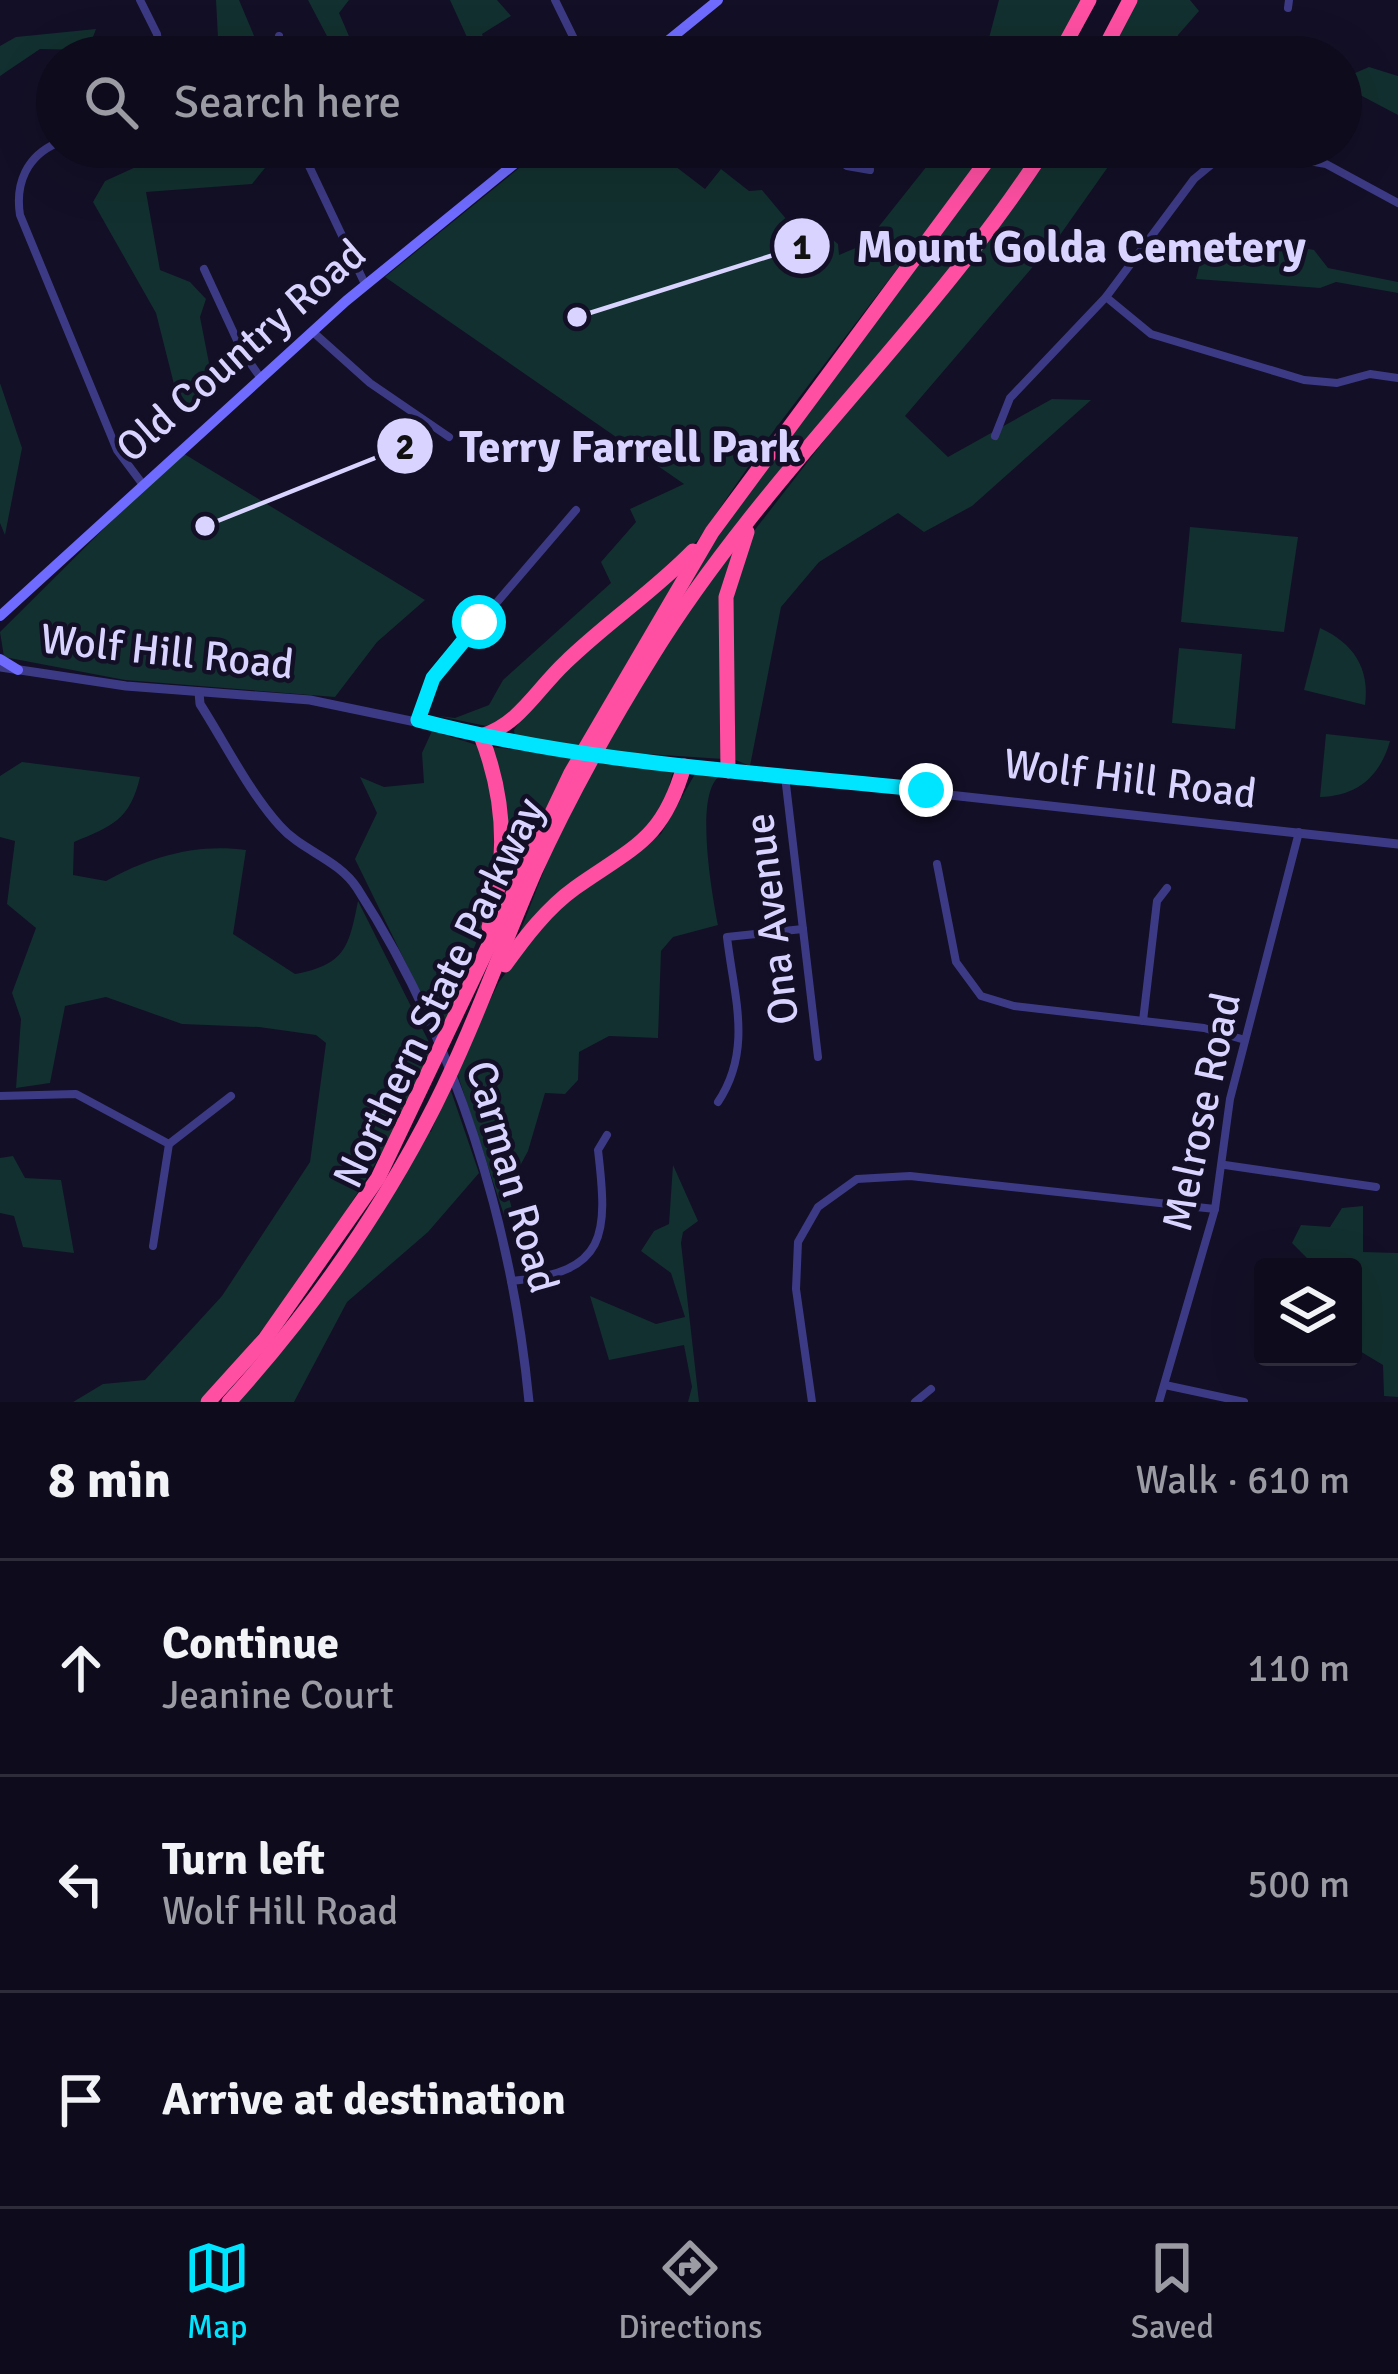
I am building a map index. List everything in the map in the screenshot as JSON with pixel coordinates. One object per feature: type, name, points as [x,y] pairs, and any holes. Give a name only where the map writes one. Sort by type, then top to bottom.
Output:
[{"type":"highway","points":[[1069,36],[1089,0]]},
{"type":"highway","points":[[1111,36],[1130,0]]},
{"type":"highway","name":"Northern State Parkway","points":[[208,1402],[265,1340],[378,1178],[577,774],[712,532],[981,168]]},
{"type":"highway","name":"Northern State Parkway","points":[[599,733],[698,585],[967,255],[1031,168]]},
{"type":"highway","points":[[728,771],[732,732],[726,597],[735,558],[758,508]]},
{"type":"highway","points":[[468,989],[499,894],[503,846],[498,793],[481,736],[502,729],[518,715],[567,661],[634,608],[712,532]]},
{"type":"highway","points":[[508,741],[518,715]]},
{"type":"highway","points":[[487,992],[537,922],[572,890],[659,829],[684,766]]},
{"type":"highway","name":"Northern State Parkway","points":[[229,1402],[279,1347],[358,1240],[435,1104],[577,774]]},
{"type":"main road","points":[[675,36],[718,0]]},
{"type":"main road","name":"Old Country Road","points":[[0,616],[260,376],[509,168]]},
{"type":"main road","points":[[0,663],[18,670]]},
{"type":"street","points":[[140,0],[157,36]]},
{"type":"street","points":[[555,0],[573,36]]},
{"type":"street","points":[[36,155],[21,178],[20,215],[117,450],[141,482]]},
{"type":"street","points":[[310,168],[365,284]]},
{"type":"street","points":[[858,168],[870,170]]},
{"type":"street","points":[[995,436],[1010,398],[1106,297],[1194,179],[1211,168]]},
{"type":"street","points":[[1340,168],[1378,196],[1398,203]]},
{"type":"street","points":[[204,269],[243,353],[260,376]]},
{"type":"street","points":[[1106,297],[1151,334],[1304,380],[1337,382],[1370,374],[1398,378]]},
{"type":"street","points":[[312,331],[370,382],[449,437]]},
{"type":"street","points":[[418,720],[433,678],[576,510]]},
{"type":"street","name":"Wolf Hill Road","points":[[18,670],[310,700],[508,741],[684,766],[1398,844]]},
{"type":"street","name":"Carman Road","points":[[200,692],[200,704],[275,821],[332,862],[358,890],[432,1031],[459,1091],[511,1281],[529,1402]]},
{"type":"street","name":"Ona Avenue","points":[[785,775],[818,1057]]},
{"type":"street","name":"Melrose Road","points":[[1159,1402],[1215,1209],[1225,1165],[1230,1100],[1299,832]]},
{"type":"street","points":[[937,864],[956,962],[981,996],[1013,1006],[1142,1021],[1245,1040]]},
{"type":"street","points":[[1142,1021],[1157,901],[1167,887]]},
{"type":"street","points":[[718,1102],[737,1073],[740,1045],[727,937],[803,928]]},
{"type":"street","points":[[0,1096],[76,1094],[169,1144]]},
{"type":"street","points":[[153,1246],[169,1144],[231,1096]]},
{"type":"street","points":[[511,1281],[570,1270],[598,1243],[605,1213],[598,1150],[608,1135]]},
{"type":"street","points":[[1225,1165],[1376,1187]]},
{"type":"street","points":[[812,1402],[796,1289],[798,1242],[818,1207],[857,1179],[910,1176],[1215,1209]]},
{"type":"street","points":[[1165,1384],[1244,1402]]},
{"type":"street","points":[[915,1402],[931,1388]]},
{"type":"green space","points":[[216,0],[239,0],[254,36],[218,36]]},
{"type":"green space","points":[[308,0],[349,0],[339,13],[349,36],[327,36]]},
{"type":"green space","points":[[450,0],[497,0],[511,16],[483,36],[466,36]]},
{"type":"green space","points":[[999,0],[1084,0],[1064,36],[990,36]]},
{"type":"green space","points":[[1136,0],[1190,0],[1199,11],[1178,36],[1118,36]]},
{"type":"green space","points":[[96,29],[93,36],[36,36],[36,52],[0,76],[0,46],[16,37]]},
{"type":"green space","points":[[1369,67],[1398,76],[1398,115],[1362,96],[1362,70]]},
{"type":"green space","points":[[134,168],[265,168],[252,184],[146,192],[160,270],[190,282],[206,299],[200,317],[214,389],[181,412],[156,313],[93,202],[105,181]]},
{"type":"green space","points":[[519,168],[678,168],[705,189],[721,169],[749,191],[762,190],[787,220],[790,242],[828,236],[838,244],[839,255],[865,244],[925,168],[974,168],[766,441],[698,540],[496,728],[438,716],[455,718],[489,705],[503,680],[611,583],[601,562],[636,522],[630,509],[684,484],[385,277]]},
{"type":"green space","points":[[989,168],[1027,168],[946,274],[742,520],[649,649],[708,548]]},
{"type":"green space","points":[[1036,168],[1107,168],[1060,235],[905,416],[948,457],[1052,399],[1091,400],[972,506],[924,532],[898,513],[819,562],[781,607],[750,766],[731,758],[735,724],[728,604],[747,540]]},
{"type":"green space","points":[[1273,242],[1314,250],[1328,268],[1398,282],[1398,293],[1336,282],[1320,288],[1196,279],[1202,254]]},
{"type":"green space","points":[[0,383],[22,448],[5,535],[0,523]]},
{"type":"green space","points":[[181,452],[425,600],[377,642],[335,697],[125,680],[4,657],[0,632]]},
{"type":"green space","points":[[1190,527],[1298,537],[1284,632],[1181,622]]},
{"type":"green space","points":[[737,540],[729,566],[723,759],[602,751],[665,641]]},
{"type":"green space","points":[[682,570],[576,750],[515,738],[514,730],[550,684]]},
{"type":"green space","points":[[1320,628],[1342,641],[1357,658],[1365,679],[1365,705],[1304,690]]},
{"type":"green space","points":[[1179,648],[1242,654],[1235,729],[1172,723]]},
{"type":"green space","points":[[432,731],[480,746],[493,790],[495,893],[441,1035],[355,859],[377,813],[360,777],[384,787],[424,783],[422,753]]},
{"type":"green space","points":[[1326,734],[1390,741],[1366,782],[1346,793],[1320,797]]},
{"type":"green space","points":[[492,747],[572,757],[503,901]]},
{"type":"green space","points":[[597,760],[673,771],[662,816],[513,950],[559,832]]},
{"type":"green space","points":[[22,762],[140,777],[131,803],[118,820],[74,842],[73,875],[106,881],[173,854],[246,850],[233,934],[295,974],[325,965],[342,951],[358,901],[435,1054],[330,1236],[269,1321],[200,1402],[73,1402],[103,1384],[145,1380],[222,1296],[310,1162],[326,1043],[316,1035],[259,1027],[182,1024],[106,997],[65,1006],[50,1083],[16,1088],[21,1019],[12,993],[36,928],[7,904],[15,841],[0,837],[0,776]]},
{"type":"green space","points":[[695,774],[720,776],[712,786],[706,822],[718,925],[673,937],[661,951],[658,1038],[609,1036],[579,1052],[578,1080],[565,1094],[545,1093],[528,1151],[507,1190],[513,1213],[505,1218],[456,1070],[499,982],[548,916],[661,834]]},
{"type":"green space","points":[[449,1085],[479,1173],[428,1232],[347,1302],[294,1402],[235,1402],[426,1131],[431,1132]]},
{"type":"green space","points":[[13,1156],[25,1178],[61,1180],[74,1253],[23,1247],[14,1216],[0,1213],[0,1158]]},
{"type":"green space","points":[[673,1165],[698,1221],[683,1232],[681,1243],[699,1402],[688,1402],[692,1387],[684,1345],[609,1360],[590,1296],[656,1324],[685,1317],[671,1273],[641,1251],[654,1231],[669,1224]]},
{"type":"green space","points":[[1363,1206],[1363,1252],[1398,1253],[1398,1397],[1384,1396],[1383,1365],[1362,1352],[1362,1258],[1307,1258],[1292,1243],[1301,1225],[1330,1227],[1342,1208]]},
{"type":"place","name":"Mount Golda Cemetery","points":[[577,317]]},
{"type":"place","name":"Terry Farrell Park","points":[[205,526]]},
{"type":"route","points":[[479,622],[433,678],[418,720],[526,745],[926,790]]}]
